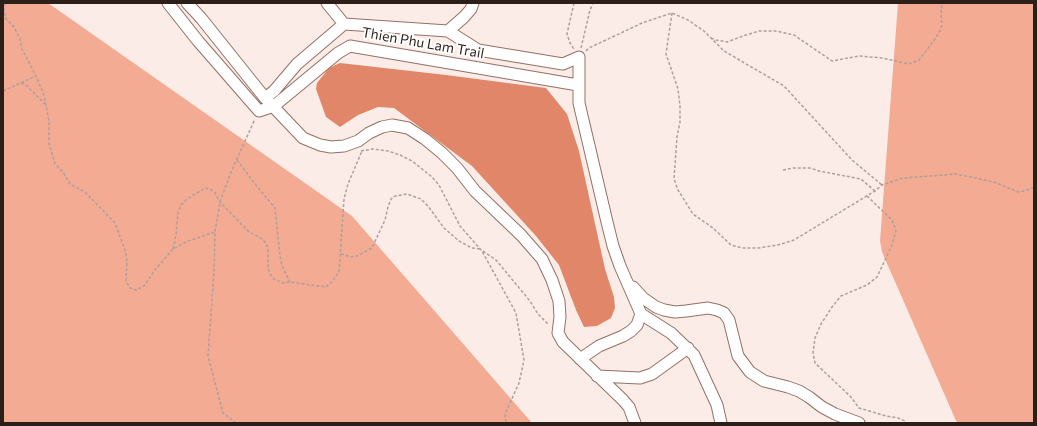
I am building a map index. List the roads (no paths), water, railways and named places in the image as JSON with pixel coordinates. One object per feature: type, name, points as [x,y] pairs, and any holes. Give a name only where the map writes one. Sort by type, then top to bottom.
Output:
[{"type":"street","name":"Thien Phu Lam Trail","points":[[168,3],[259,111],[274,106],[338,53],[350,46],[578,85]]},
{"type":"street","points":[[187,3],[266,98],[303,138],[320,145],[331,147],[344,146],[358,141],[369,133],[382,127],[392,126],[408,128],[425,139],[442,153],[457,168],[475,191],[521,235],[542,259],[552,280],[558,301],[560,317],[558,333],[563,342],[629,407],[636,423]]},
{"type":"street","points":[[327,3],[344,24]]},
{"type":"street","points":[[448,31],[464,17],[471,9],[473,3]]},
{"type":"street","points":[[266,98],[297,64],[344,24],[448,31],[478,50],[563,64],[579,58],[579,103],[613,246],[641,314],[671,333],[688,348],[694,356],[717,405],[721,423]]},
{"type":"street","points":[[627,280],[643,298],[656,307],[664,310],[675,312],[708,308],[724,313],[729,320],[738,356],[750,372],[764,381],[799,391],[835,414],[859,423]]},
{"type":"street","points":[[580,359],[599,346],[631,331],[637,325],[641,314]]},
{"type":"street","points":[[597,376],[640,378],[652,374],[688,348]]}]
